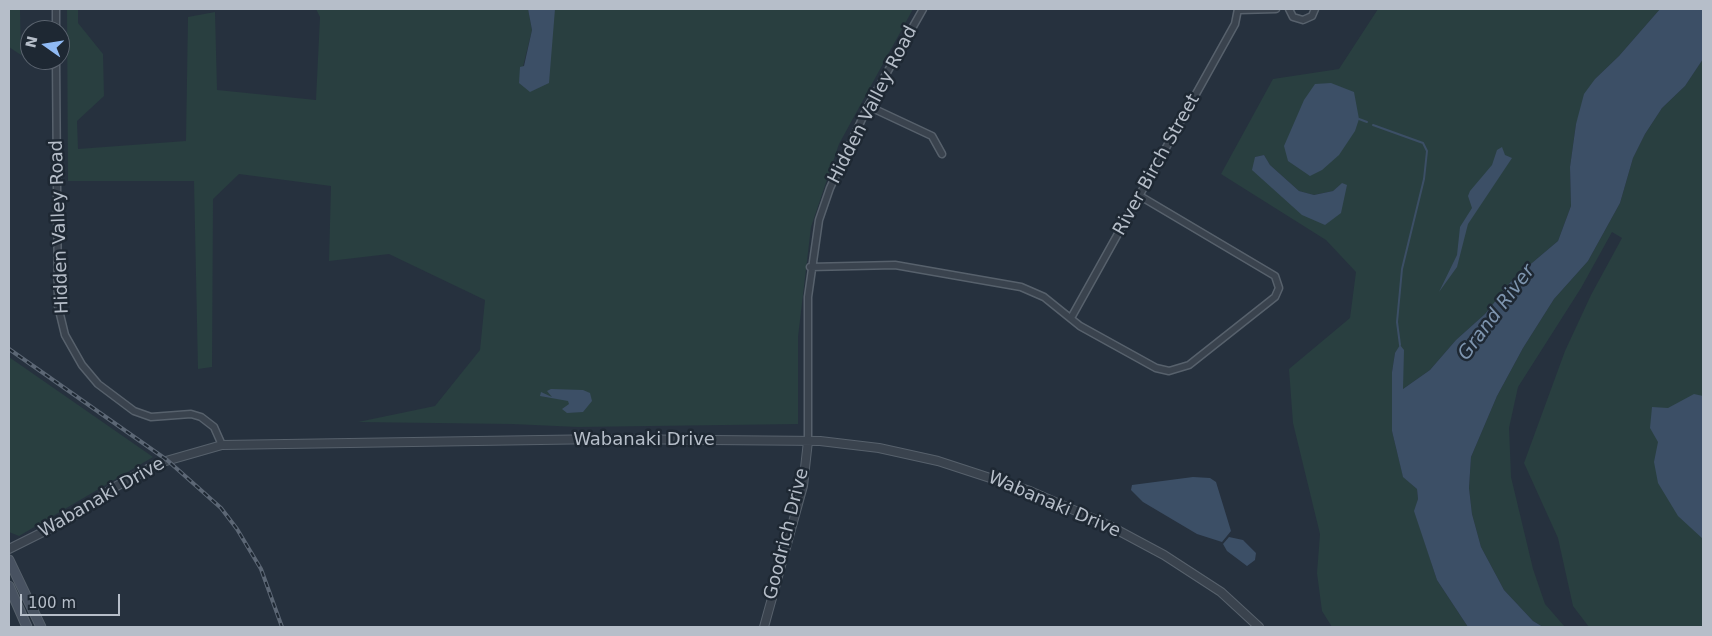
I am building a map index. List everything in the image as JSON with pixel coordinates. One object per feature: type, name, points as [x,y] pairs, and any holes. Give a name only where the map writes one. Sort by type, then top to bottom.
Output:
[{"type":"main road","points":[[9,560],[41,627]]},
{"type":"main road","points":[[9,586],[27,627]]},
{"type":"street","name":"Hidden Valley Road","points":[[808,441],[807,323],[810,267],[819,220],[827,196],[868,106],[923,9]]},
{"type":"street","points":[[1239,9],[1276,9]]},
{"type":"street","name":"River Birch Street","points":[[1071,318],[1235,24],[1239,9]]},
{"type":"street","points":[[1289,9],[1293,16],[1303,20],[1312,16],[1316,9]]},
{"type":"street","name":"Hidden Valley Road","points":[[56,70],[58,306],[66,336],[82,365],[98,384],[134,411],[151,417],[191,414],[201,417],[214,427],[222,445]]},
{"type":"street","points":[[868,106],[932,136],[942,154]]},
{"type":"street","points":[[810,267],[895,265],[1022,287],[1044,297],[1080,326],[1156,368],[1169,371],[1189,365],[1275,297],[1279,288],[1276,276],[1140,196]]},
{"type":"street","name":"Wabanaki Drive","points":[[9,549],[62,524],[113,488],[159,463],[222,445],[604,439],[808,441],[879,448],[938,462],[1030,491],[1108,525],[1164,556],[1220,592],[1259,627]]},
{"type":"street","name":"Goodrich Drive","points":[[764,627],[803,486],[808,441]]},
{"type":"green space","points":[[9,9],[20,9],[20,54],[9,47]]},
{"type":"green space","points":[[67,9],[78,9],[78,23],[103,54],[104,96],[77,121],[78,149],[186,141],[188,17],[215,12],[217,90],[316,100],[320,17],[316,9],[528,9],[532,30],[519,83],[555,9],[913,9],[839,144],[811,227],[798,337],[798,424],[578,427],[358,422],[435,406],[480,350],[485,300],[389,254],[329,261],[331,186],[239,174],[213,199],[212,367],[198,369],[194,181],[68,181],[67,70],[70,70],[70,20],[67,20]]},
{"type":"green space","points":[[1378,9],[1660,9],[1619,56],[1595,79],[1576,124],[1570,167],[1571,206],[1558,241],[1513,279],[1485,314],[1456,340],[1430,370],[1403,389],[1395,353],[1392,372],[1392,431],[1403,476],[1417,489],[1418,499],[1415,511],[1437,580],[1468,627],[1332,627],[1322,611],[1317,573],[1320,534],[1293,423],[1289,369],[1350,318],[1356,272],[1326,240],[1221,174],[1273,79],[1339,69]],"holes":[[[1264,155],[1270,165],[1299,191],[1314,195],[1333,191],[1342,183],[1325,225],[1255,157]]]},
{"type":"green space","points":[[1703,59],[1703,627],[1589,627],[1573,606],[1558,538],[1524,463],[1565,351],[1591,295],[1622,238],[1612,232],[1581,288],[1518,387],[1509,428],[1511,477],[1533,569],[1545,604],[1565,627],[1543,627],[1533,621],[1504,590],[1481,547],[1472,514],[1469,488],[1471,457],[1497,396],[1523,348],[1554,299],[1588,261],[1620,203],[1633,158],[1645,134],[1662,108],[1685,86]]},
{"type":"green space","points":[[9,357],[153,457],[19,536],[9,532]]},
{"type":"water","points":[[528,9],[555,9],[549,83],[530,92],[519,83],[520,67],[524,66],[532,30]]},
{"type":"water","name":"Grand River","points":[[1660,9],[1703,9],[1703,59],[1685,86],[1662,108],[1645,134],[1633,158],[1620,203],[1588,261],[1554,299],[1523,348],[1497,396],[1471,457],[1469,488],[1472,514],[1481,547],[1504,590],[1533,621],[1543,627],[1468,627],[1437,580],[1414,511],[1418,499],[1417,489],[1403,477],[1392,431],[1392,372],[1395,353],[1400,345],[1404,350],[1403,389],[1430,370],[1456,340],[1485,314],[1513,279],[1558,241],[1571,206],[1570,167],[1576,124],[1584,94],[1595,79],[1619,56]]},
{"type":"water","points":[[1331,83],[1354,92],[1359,119],[1355,131],[1339,155],[1322,170],[1310,176],[1288,161],[1284,146],[1304,100],[1315,84]]},
{"type":"water","points":[[1502,147],[1505,155],[1512,158],[1468,224],[1457,267],[1439,292],[1457,255],[1460,227],[1472,208],[1468,196],[1470,191],[1492,165],[1497,150]]},
{"type":"water","points":[[1264,155],[1270,165],[1299,191],[1314,195],[1333,191],[1342,183],[1347,185],[1341,213],[1325,225],[1302,215],[1252,170],[1255,157]]},
{"type":"water","points":[[551,389],[583,390],[590,393],[592,401],[583,412],[567,413],[562,409],[569,404],[568,401],[540,396],[541,392],[552,397],[547,391]]},
{"type":"water","points":[[1694,394],[1703,396],[1703,539],[1678,516],[1658,483],[1654,462],[1658,442],[1650,428],[1652,407],[1668,408]]},
{"type":"water","points":[[1193,477],[1210,478],[1216,482],[1231,531],[1222,542],[1197,534],[1143,502],[1131,490],[1132,485]]},
{"type":"water","points":[[1229,537],[1243,540],[1256,553],[1255,560],[1247,566],[1227,551],[1223,544]]},
{"type":"waterway","points":[[1359,119],[1367,122]]},
{"type":"waterway","points":[[1373,125],[1423,143],[1427,151],[1424,179],[1402,269],[1397,322],[1400,345]]},
{"type":"railway","points":[[9,349],[167,460],[221,508],[237,529],[261,569],[282,627]]}]
